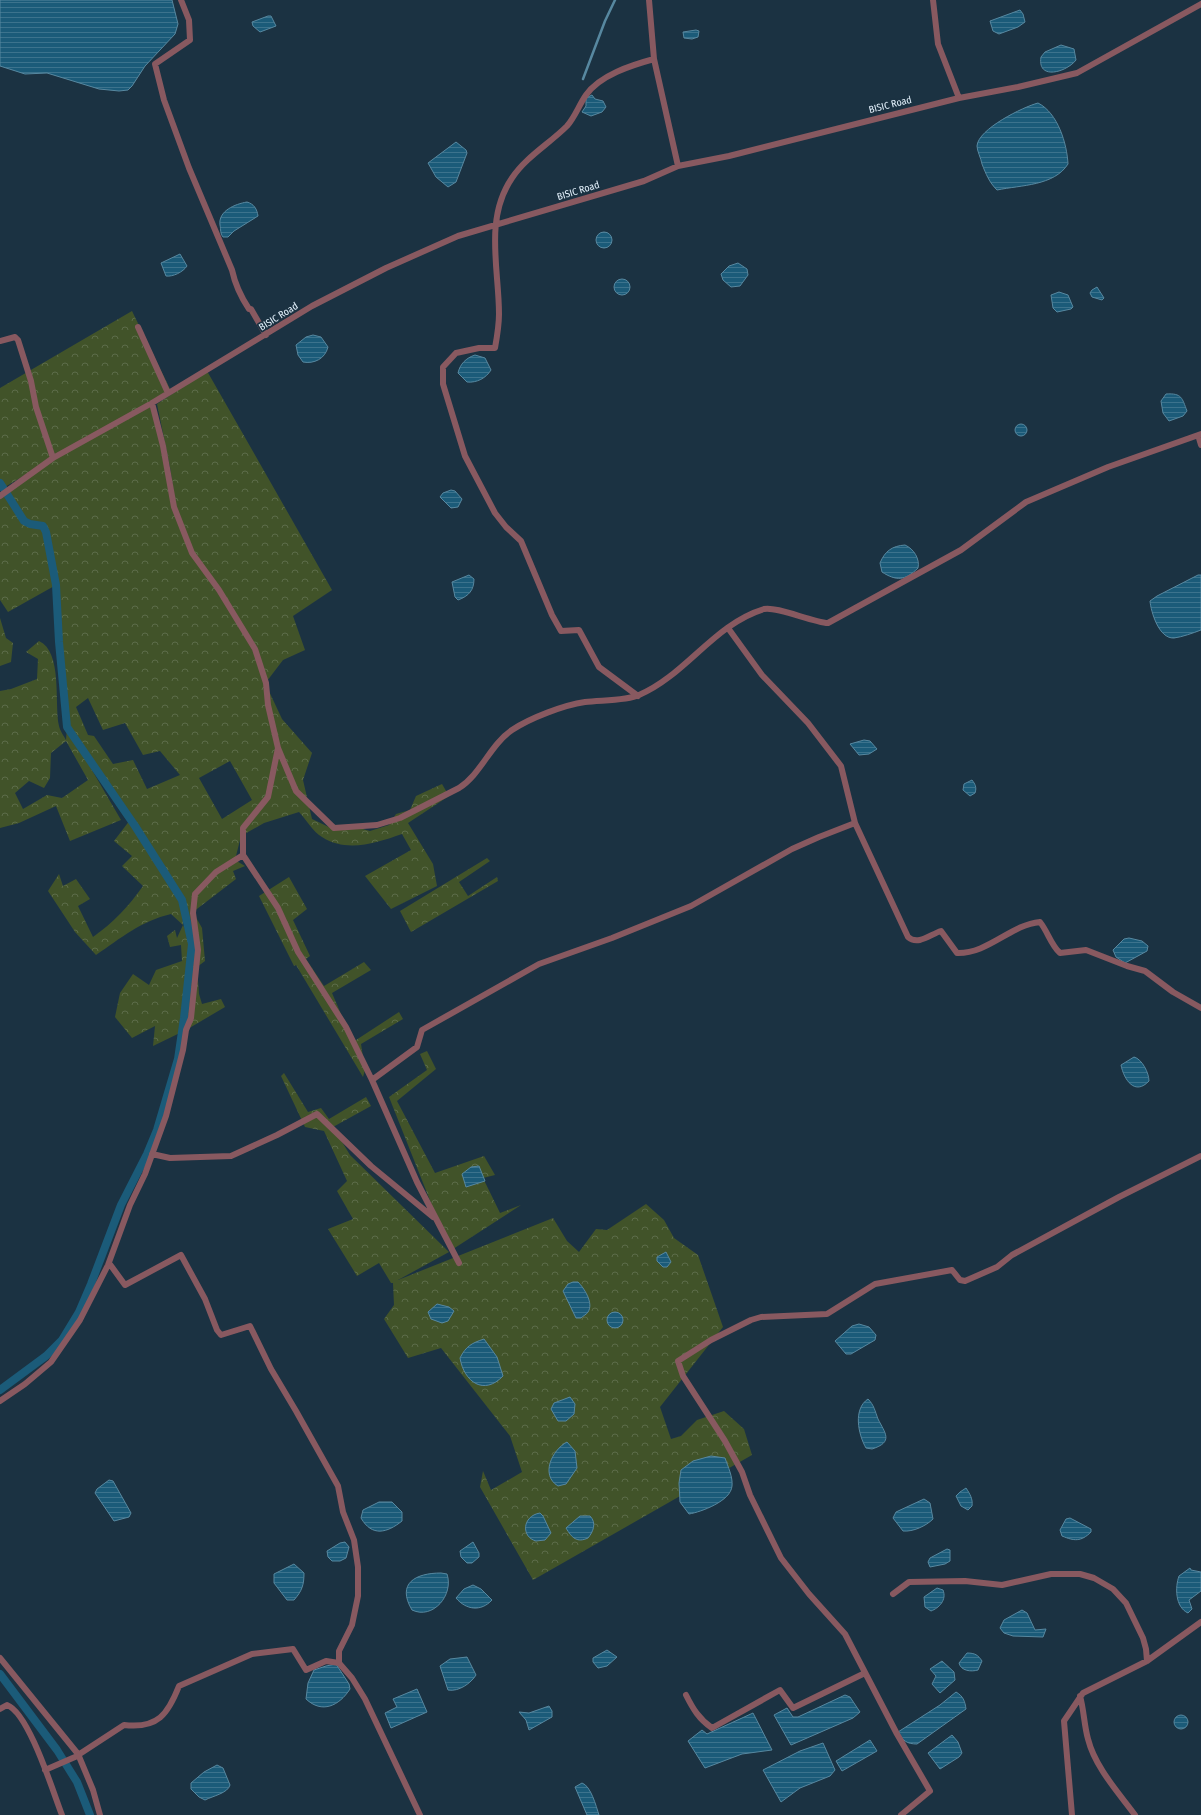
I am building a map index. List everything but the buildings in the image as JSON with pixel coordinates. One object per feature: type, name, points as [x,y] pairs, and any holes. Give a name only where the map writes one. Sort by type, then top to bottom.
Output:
[{"type":"street","points":[[182,0],[189,20],[190,40],[155,64],[164,100],[189,168],[232,270],[234,283],[266,335]]},
{"type":"street","points":[[649,0],[654,59],[678,166]]},
{"type":"street","points":[[933,0],[938,44],[942,59],[959,98]]},
{"type":"street","name":"BISIC Road","points":[[0,496],[53,458],[152,403],[312,306],[386,268],[458,236],[644,181],[678,166],[729,156],[959,98],[1018,87],[1076,73],[1201,4]]},
{"type":"street","points":[[638,696],[599,667],[579,630],[561,631],[552,615],[521,541],[506,527],[495,513],[466,456],[443,384],[443,367],[456,353],[478,348],[495,348],[499,316],[495,246],[497,213],[504,191],[512,177],[542,146],[567,125],[592,88],[618,72],[654,59]]},
{"type":"street","points":[[138,327],[168,392]]},
{"type":"street","points":[[0,341],[15,338],[18,340],[31,381],[36,407],[53,458]]},
{"type":"street","points":[[152,403],[163,446],[174,507],[192,553],[219,590],[255,649],[266,683],[268,705],[278,748],[296,791],[334,828],[377,825],[400,818],[463,786],[500,739],[512,730],[536,718],[583,702],[638,696],[657,686],[673,674],[708,642],[751,614],[770,608],[819,622],[828,623],[961,550],[1026,502],[1108,468],[1200,434],[1201,445]]},
{"type":"street","points":[[728,628],[762,675],[808,723],[841,766],[855,823],[908,937],[912,940],[920,941],[931,934],[941,931],[957,953],[968,954],[998,940],[1007,934],[1032,923],[1040,922],[1048,931],[1055,948],[1060,953],[1086,950],[1145,971],[1173,992],[1201,1008]]},
{"type":"street","points":[[278,748],[268,797],[243,828],[243,855],[278,908],[298,952],[346,1027],[372,1080],[417,1182],[459,1263]]},
{"type":"street","points":[[372,1080],[417,1047],[422,1030],[538,964],[612,938],[691,906],[792,849],[855,823]]},
{"type":"street","points":[[0,1401],[25,1384],[51,1362],[80,1320],[108,1263],[130,1205],[145,1174],[166,1116],[183,1050],[186,1030],[191,1018],[198,950],[193,913],[195,894],[216,872],[243,855]]},
{"type":"street","points":[[152,1154],[170,1158],[231,1156],[278,1135],[318,1114],[371,1166],[435,1218]]},
{"type":"street","points":[[901,1815],[930,1791],[845,1634],[809,1594],[781,1558],[750,1494],[742,1472],[725,1441],[683,1376],[678,1362],[711,1340],[751,1320],[761,1317],[827,1314],[875,1284],[952,1270],[960,1280],[965,1281],[997,1267],[1012,1255],[1119,1197],[1201,1156]]},
{"type":"street","points":[[108,1263],[125,1285],[181,1255],[197,1282],[220,1335],[250,1326],[271,1369],[338,1486],[343,1512],[354,1540],[358,1567],[358,1596],[352,1625],[339,1651],[339,1663],[352,1678],[365,1699],[420,1815]]},
{"type":"street","points":[[893,1594],[909,1582],[965,1581],[1002,1585],[1051,1574],[1080,1574],[1094,1578],[1113,1589],[1126,1603],[1143,1638],[1147,1661]]},
{"type":"street","points":[[1072,1815],[1064,1721],[1080,1696],[1083,1693],[1147,1661],[1201,1622]]},
{"type":"street","points":[[45,1770],[76,1756],[124,1725],[137,1726],[158,1720],[171,1707],[179,1686],[252,1654],[293,1649],[306,1670],[326,1662],[339,1663]]},
{"type":"street","points":[[0,1658],[76,1756],[93,1790],[100,1815]]},
{"type":"street","points":[[686,1695],[701,1721],[712,1728],[780,1690],[793,1708],[865,1673]]},
{"type":"street","points":[[1080,1696],[1088,1739],[1093,1753],[1105,1774],[1135,1815]]},
{"type":"street","points":[[0,1709],[7,1705],[13,1707],[31,1734],[62,1815]]},
{"type":"green space","points":[[132,311],[170,389],[152,403],[174,507],[192,553],[255,649],[267,687],[282,719],[312,753],[303,780],[312,819],[335,830],[352,826],[370,831],[389,825],[396,814],[410,810],[416,796],[442,784],[449,796],[408,823],[433,864],[437,886],[391,909],[365,876],[411,850],[402,834],[382,841],[362,845],[341,845],[319,835],[299,812],[264,823],[241,836],[235,860],[245,866],[233,871],[236,879],[193,912],[202,928],[205,961],[197,967],[199,994],[202,1004],[221,999],[225,1007],[186,1030],[153,1046],[155,1026],[132,1038],[115,1017],[120,993],[133,974],[149,985],[156,970],[182,961],[181,945],[170,947],[167,936],[175,930],[177,938],[183,925],[171,914],[160,917],[132,931],[96,955],[75,932],[48,891],[59,874],[63,886],[76,879],[90,899],[78,906],[93,937],[120,914],[143,886],[122,866],[132,856],[114,841],[130,820],[71,734],[121,820],[70,841],[56,806],[19,823],[0,828],[0,691],[11,689],[37,679],[38,659],[26,652],[39,641],[47,647],[52,656],[55,667],[59,726],[66,740],[67,727],[56,585],[8,612],[0,600],[0,498],[50,460],[0,490],[0,388]],"holes":[[[88,698],[103,730],[125,723],[143,755],[160,751],[180,775],[147,789],[133,760],[113,764],[94,736],[88,735],[76,707]],[[66,741],[88,780],[62,798],[47,795],[23,809],[15,793],[29,781],[44,788],[50,778],[51,753]],[[230,761],[252,800],[222,819],[199,778]],[[183,904],[191,941],[183,925]]]},
{"type":"green space","points":[[207,371],[332,590],[293,616],[305,650],[283,660],[267,681],[257,647],[194,552],[176,507],[170,467],[157,404]]},
{"type":"green space","points":[[0,618],[6,638],[13,643],[11,662],[0,666]]},
{"type":"green space","points":[[487,858],[490,861],[459,882],[468,896],[497,877],[498,881],[411,932],[400,911]]},
{"type":"green space","points":[[289,877],[307,909],[293,920],[310,956],[306,959],[324,986],[364,962],[371,970],[332,993],[353,1042],[399,1012],[403,1019],[361,1044],[365,1070],[363,1077],[296,965],[294,966],[259,896]]},
{"type":"green space","points":[[427,1051],[436,1069],[397,1101],[435,1173],[484,1156],[495,1175],[483,1178],[500,1213],[521,1205],[450,1251],[389,1097],[427,1070],[420,1054]]},
{"type":"green space","points":[[284,1073],[308,1112],[321,1108],[329,1119],[366,1097],[371,1106],[333,1127],[350,1155],[449,1252],[398,1280],[553,1218],[567,1241],[579,1252],[596,1229],[607,1230],[646,1204],[664,1220],[674,1238],[698,1255],[723,1327],[660,1407],[671,1439],[681,1436],[697,1420],[724,1411],[744,1429],[752,1455],[533,1580],[480,1487],[483,1471],[491,1490],[522,1472],[510,1436],[441,1348],[408,1358],[384,1319],[394,1305],[393,1283],[391,1283],[379,1263],[357,1276],[328,1229],[353,1219],[337,1191],[347,1181],[324,1131],[305,1127],[281,1076]]},
{"type":"water","points":[[0,0],[172,0],[178,24],[175,34],[145,66],[128,90],[119,91],[99,89],[47,73],[25,74],[0,66]]},
{"type":"water","points":[[1020,10],[1023,14],[1025,22],[1018,27],[999,34],[993,31],[990,21]]},
{"type":"water","points":[[271,16],[276,26],[260,32],[253,26],[252,22]]},
{"type":"water","points":[[699,31],[698,37],[692,39],[684,38],[683,32]]},
{"type":"water","points":[[1061,45],[1074,49],[1076,60],[1060,71],[1048,72],[1041,65],[1041,57],[1045,52]]},
{"type":"water","points":[[592,95],[595,99],[603,101],[606,107],[602,112],[591,116],[582,112],[586,106],[586,98]]},
{"type":"water","points":[[1038,103],[1051,114],[1056,121],[1066,147],[1068,164],[1062,171],[1046,181],[997,190],[986,175],[982,164],[977,148],[979,139],[1002,120],[1022,109]]},
{"type":"water","points":[[456,142],[466,150],[467,153],[456,182],[448,187],[436,177],[428,163]]},
{"type":"water","points":[[247,202],[255,207],[258,216],[234,231],[228,237],[223,237],[221,233],[220,220],[224,212],[237,204]]},
{"type":"water","points":[[601,232],[607,232],[612,237],[610,246],[607,248],[601,248],[596,243],[596,237]]},
{"type":"water","points":[[180,254],[187,266],[178,274],[166,276],[161,263]]},
{"type":"water","points":[[738,263],[747,269],[748,275],[740,286],[731,287],[723,280],[721,274],[729,266]]},
{"type":"water","points":[[619,279],[625,279],[630,284],[628,293],[625,295],[619,295],[614,290],[614,284]]},
{"type":"water","points":[[1097,287],[1104,298],[1102,300],[1092,297],[1090,293]]},
{"type":"water","points":[[1059,292],[1068,295],[1073,307],[1071,309],[1057,312],[1053,308],[1051,295]]},
{"type":"water","points":[[313,335],[321,337],[328,347],[327,351],[322,358],[318,360],[303,362],[298,355],[296,345],[306,337]]},
{"type":"water","points":[[475,355],[485,358],[491,370],[481,379],[474,382],[467,382],[458,373],[464,362]]},
{"type":"water","points":[[1166,394],[1175,394],[1181,397],[1187,411],[1183,416],[1169,421],[1163,413],[1161,401]]},
{"type":"water","points":[[1023,424],[1026,425],[1026,435],[1019,436],[1016,435],[1015,428],[1016,425]]},
{"type":"water","points":[[451,490],[455,491],[462,499],[458,507],[451,508],[440,497],[443,493]]},
{"type":"water","points":[[905,545],[916,555],[918,568],[909,575],[900,578],[892,577],[882,572],[880,563],[884,555],[893,548]]},
{"type":"water","points":[[469,575],[474,579],[472,589],[465,597],[458,600],[455,597],[452,582]]},
{"type":"water","points":[[1198,575],[1201,575],[1201,630],[1188,635],[1174,638],[1169,637],[1160,630],[1154,618],[1150,601]]},
{"type":"water","points":[[864,740],[870,741],[877,749],[869,754],[859,755],[850,744]]},
{"type":"water","points":[[972,780],[976,791],[970,796],[963,790],[964,784]]},
{"type":"water","points":[[1129,938],[1142,941],[1148,946],[1147,951],[1125,963],[1116,957],[1113,950],[1124,939]]},
{"type":"water","points":[[1134,1057],[1140,1060],[1149,1078],[1149,1081],[1139,1087],[1127,1081],[1121,1065]]},
{"type":"water","points":[[479,1166],[485,1181],[466,1187],[462,1174],[471,1167]]},
{"type":"water","points":[[666,1252],[671,1262],[667,1267],[663,1267],[657,1261],[657,1257]]},
{"type":"water","points":[[578,1282],[585,1292],[590,1304],[587,1314],[581,1318],[576,1318],[563,1291],[568,1284]]},
{"type":"water","points":[[437,1304],[449,1307],[454,1311],[448,1321],[442,1323],[431,1319],[428,1312]]},
{"type":"water","points":[[612,1312],[618,1312],[623,1317],[621,1326],[618,1328],[612,1328],[607,1323],[607,1317]]},
{"type":"water","points":[[859,1324],[869,1327],[876,1335],[875,1340],[851,1354],[846,1354],[835,1341],[852,1326]]},
{"type":"water","points":[[484,1339],[497,1357],[503,1376],[496,1382],[489,1385],[476,1384],[470,1380],[462,1366],[460,1358],[470,1346]]},
{"type":"water","points":[[570,1397],[575,1404],[574,1414],[566,1421],[558,1421],[551,1409],[554,1403]]},
{"type":"water","points":[[868,1399],[873,1406],[886,1437],[883,1443],[872,1449],[866,1448],[861,1436],[858,1422],[860,1409],[863,1403]]},
{"type":"water","points":[[567,1442],[575,1451],[577,1468],[566,1484],[558,1486],[550,1476],[550,1463],[557,1451]]},
{"type":"water","points":[[711,1456],[725,1458],[732,1479],[732,1486],[727,1496],[715,1505],[689,1514],[680,1502],[679,1483],[681,1470],[693,1461]]},
{"type":"water","points":[[109,1480],[113,1481],[131,1513],[129,1517],[114,1521],[95,1493],[97,1489]]},
{"type":"water","points":[[966,1488],[972,1501],[972,1506],[968,1510],[961,1506],[956,1496]]},
{"type":"water","points":[[924,1499],[930,1503],[933,1519],[919,1528],[911,1531],[903,1531],[893,1518],[896,1512]]},
{"type":"water","points":[[379,1502],[392,1502],[402,1512],[402,1521],[391,1528],[380,1531],[370,1528],[365,1524],[361,1518],[363,1510]]},
{"type":"water","points":[[540,1513],[551,1533],[545,1540],[536,1541],[531,1539],[528,1535],[526,1527],[530,1518]]},
{"type":"water","points":[[580,1516],[590,1516],[594,1524],[593,1530],[588,1538],[578,1540],[570,1534],[566,1528]]},
{"type":"water","points":[[1070,1518],[1091,1529],[1091,1532],[1084,1538],[1077,1540],[1062,1536],[1060,1530],[1066,1519]]},
{"type":"water","points":[[345,1542],[349,1547],[346,1558],[340,1561],[332,1561],[328,1557],[327,1551],[340,1543]]},
{"type":"water","points":[[473,1542],[479,1553],[479,1557],[472,1563],[467,1563],[461,1557],[460,1551]]},
{"type":"water","points":[[947,1549],[950,1550],[950,1561],[945,1564],[930,1567],[928,1562],[930,1558]]},
{"type":"water","points":[[294,1564],[304,1573],[303,1584],[301,1591],[294,1600],[287,1600],[274,1583],[274,1574]]},
{"type":"water","points":[[1190,1568],[1191,1570],[1201,1572],[1201,1591],[1189,1600],[1192,1609],[1188,1613],[1178,1602],[1177,1586],[1179,1576]]},
{"type":"water","points":[[441,1573],[447,1574],[448,1582],[445,1597],[440,1604],[427,1612],[412,1610],[406,1593],[411,1581],[424,1575]]},
{"type":"water","points":[[473,1585],[481,1589],[492,1600],[488,1604],[474,1608],[464,1605],[456,1598],[464,1589]]},
{"type":"water","points":[[937,1588],[943,1590],[944,1597],[942,1603],[931,1611],[925,1607],[924,1597]]},
{"type":"water","points":[[1022,1610],[1027,1613],[1035,1630],[1046,1629],[1043,1637],[1013,1636],[1004,1633],[1000,1628],[1004,1620]]},
{"type":"water","points":[[607,1650],[617,1657],[607,1666],[598,1668],[593,1662],[593,1658]]},
{"type":"water","points":[[967,1653],[976,1655],[982,1661],[978,1670],[967,1670],[960,1666],[959,1663]]},
{"type":"water","points":[[467,1657],[476,1675],[464,1686],[456,1690],[448,1690],[440,1666],[450,1659]]},
{"type":"water","points":[[942,1661],[954,1672],[955,1680],[940,1693],[932,1684],[936,1676],[930,1669]]},
{"type":"water","points":[[336,1664],[349,1684],[350,1689],[341,1700],[330,1706],[324,1707],[312,1704],[306,1699],[308,1683],[314,1670]]},
{"type":"water","points":[[417,1689],[427,1712],[391,1728],[385,1713],[397,1707],[393,1699]]},
{"type":"water","points":[[956,1692],[963,1699],[966,1709],[917,1744],[908,1743],[902,1738],[898,1732],[940,1705]]},
{"type":"water","points":[[845,1695],[850,1697],[860,1712],[853,1718],[791,1745],[774,1715],[787,1708],[793,1717],[798,1717]]},
{"type":"water","points":[[549,1706],[552,1711],[552,1717],[529,1730],[526,1720],[519,1712],[529,1713]]},
{"type":"water","points":[[753,1713],[772,1750],[742,1754],[705,1768],[688,1741],[702,1730],[707,1734]]},
{"type":"water","points":[[1181,1715],[1186,1717],[1188,1722],[1186,1727],[1181,1729],[1176,1727],[1174,1722],[1176,1717]]},
{"type":"water","points":[[952,1735],[958,1742],[962,1753],[959,1757],[940,1769],[928,1753]]},
{"type":"water","points":[[870,1740],[877,1751],[842,1771],[836,1761]]},
{"type":"water","points":[[823,1743],[835,1770],[830,1776],[800,1788],[781,1802],[763,1770],[800,1751]]},
{"type":"water","points":[[217,1765],[223,1768],[230,1785],[229,1788],[205,1800],[199,1797],[191,1789],[191,1783],[204,1772]]},
{"type":"water","points":[[582,1783],[591,1792],[599,1815],[587,1815],[575,1787]]},
{"type":"waterway","points":[[583,79],[605,21],[615,0]]},
{"type":"waterway","points":[[0,483],[24,521],[30,524],[43,526],[46,532],[56,585],[59,642],[67,727],[135,826],[182,900],[192,944],[178,1059],[157,1130],[147,1154],[121,1205],[79,1312],[62,1340],[46,1356],[0,1390]]},
{"type":"waterway","points":[[0,1674],[57,1750],[77,1782],[90,1815]]}]
